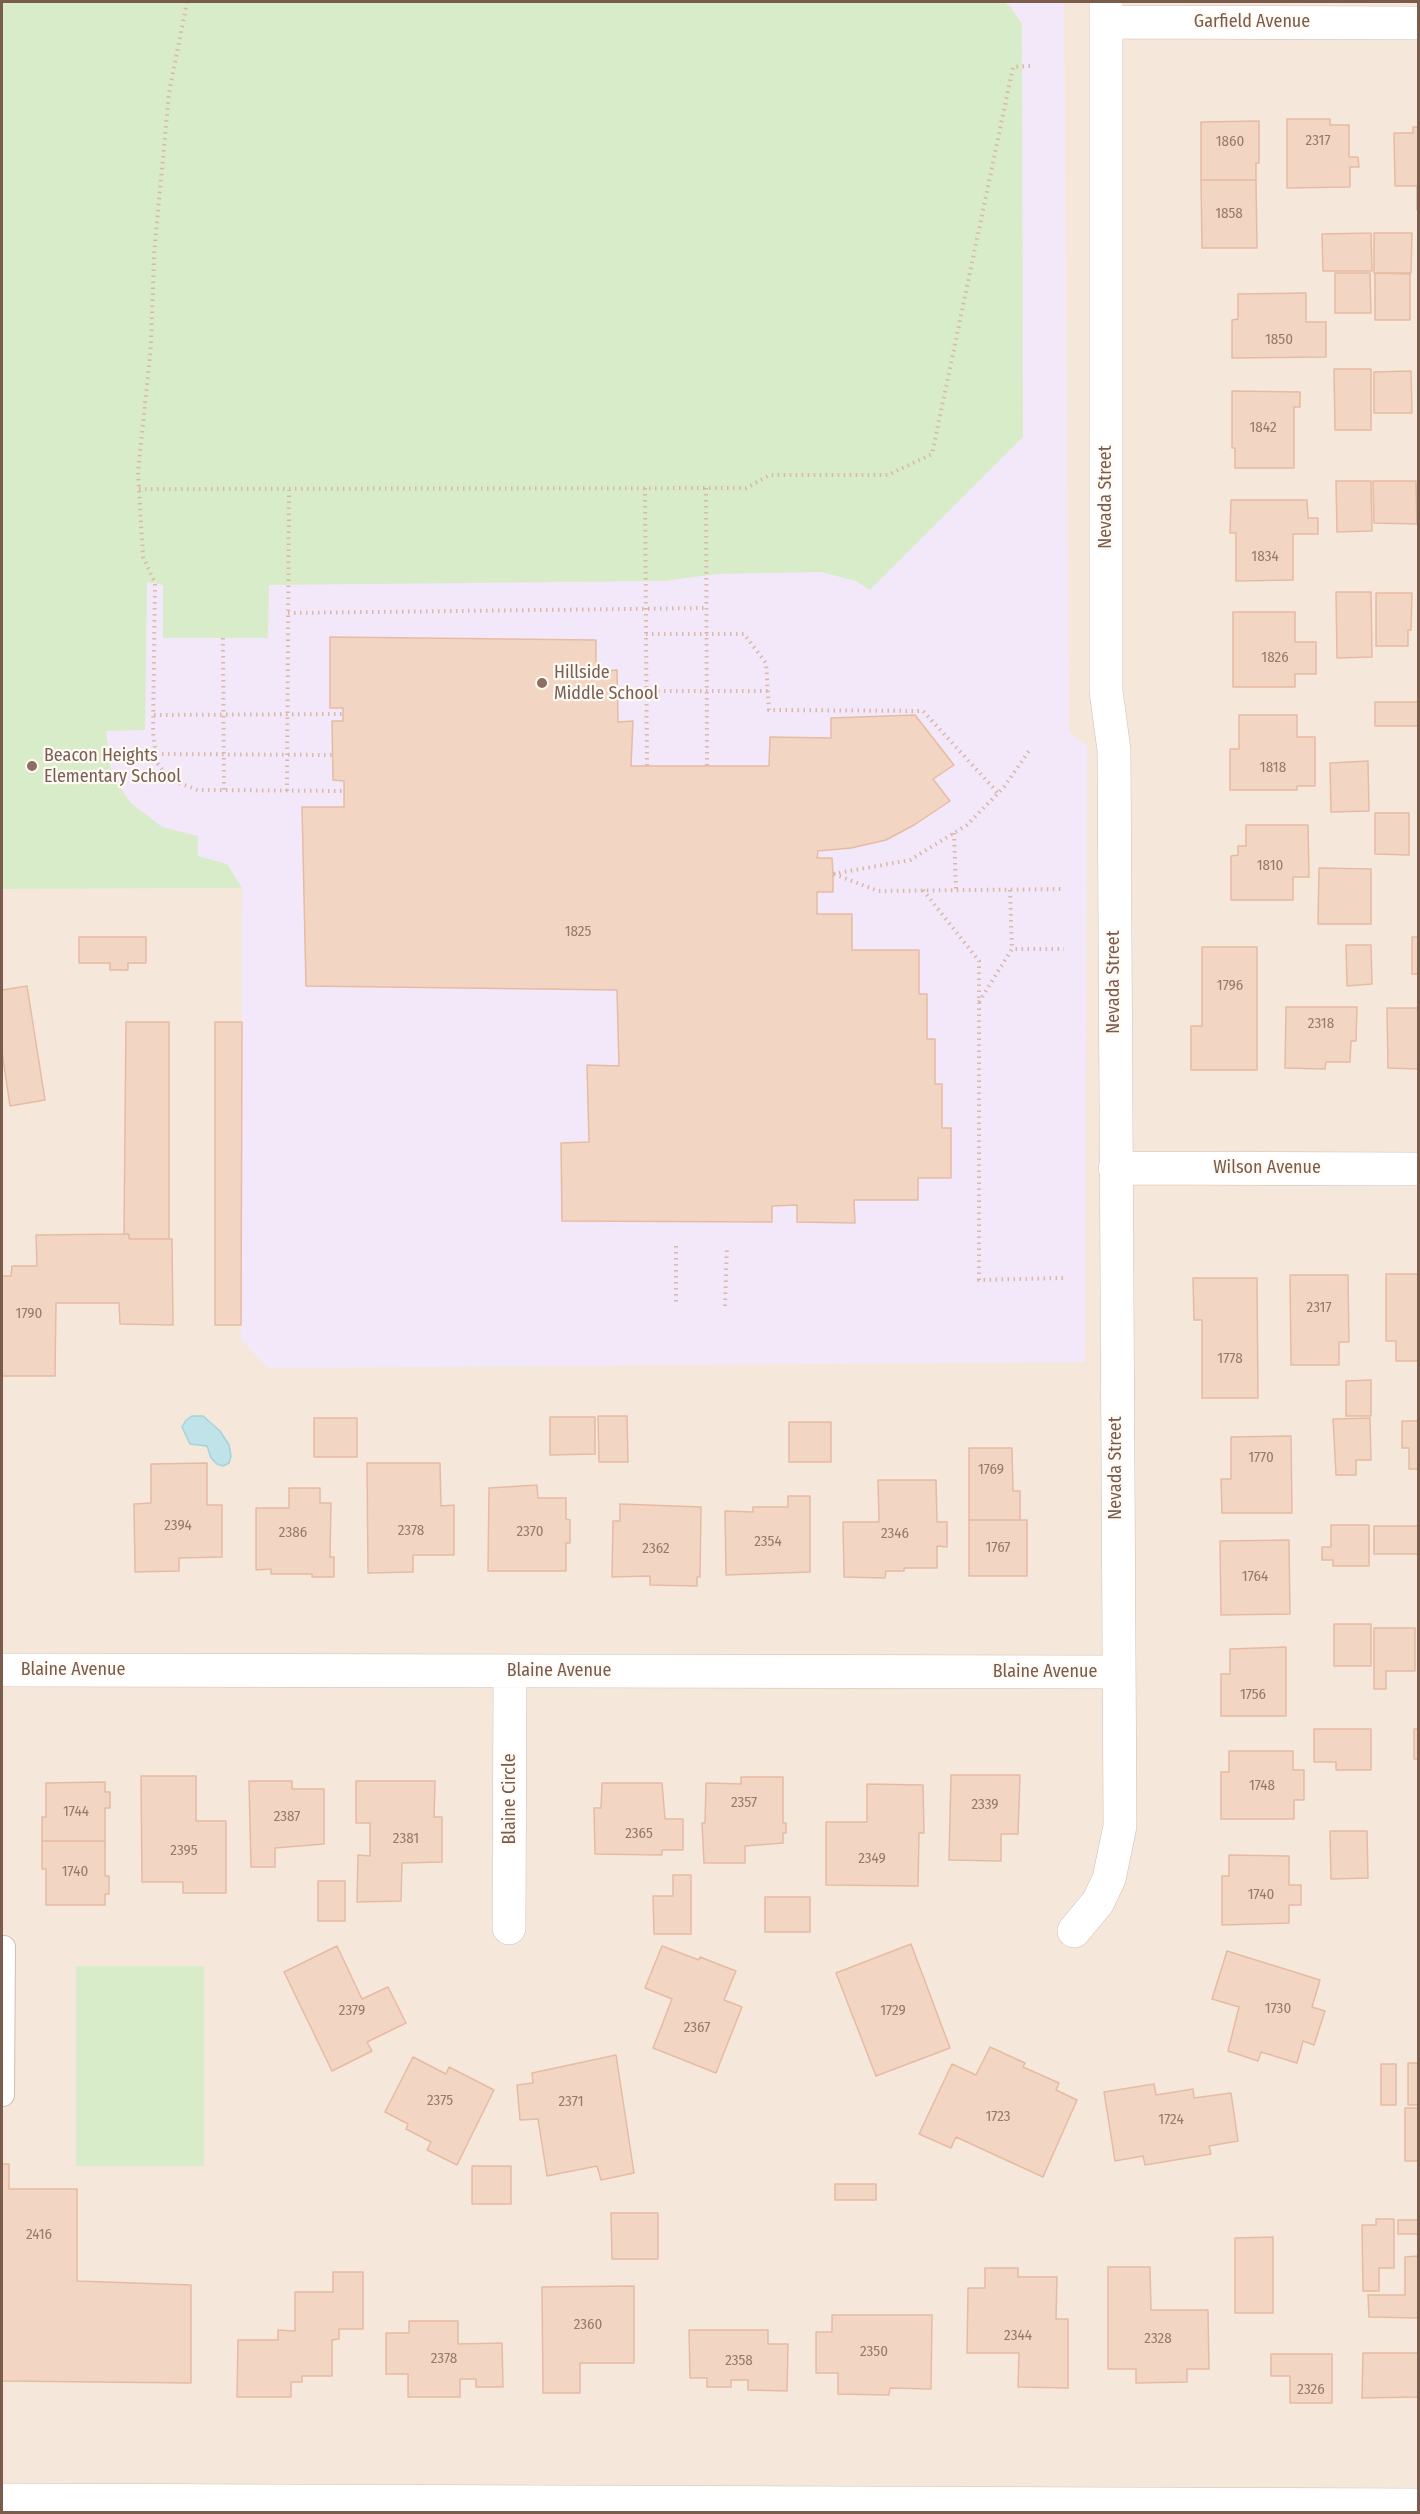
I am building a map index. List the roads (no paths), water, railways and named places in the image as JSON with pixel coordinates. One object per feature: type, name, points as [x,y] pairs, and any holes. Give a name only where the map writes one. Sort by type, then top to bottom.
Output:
[{"type":"street","name":"Garfield Avenue","points":[[1106,12],[1419,23]]},
{"type":"street","name":"Nevada Street","points":[[1074,1931],[1098,1902],[1108,1879],[1115,1855],[1119,1826],[1114,750],[1106,691],[1106,12]]},
{"type":"street","name":"Wilson Avenue","points":[[1115,1168],[1419,1169]]},
{"type":"street","name":"Blaine Avenue","points":[[2,1670],[1117,1672]]},
{"type":"street","name":"Blaine Circle","points":[[509,1928],[510,1671]]},
{"type":"street","points":[[2,2500],[1081,2508],[1419,2505]]},
{"type":"lane","points":[[2,1947],[4,1947],[3,2095]]},
{"type":"water","points":[[192,1416],[203,1416],[220,1431],[229,1445],[231,1456],[229,1463],[223,1466],[217,1464],[211,1458],[207,1446],[190,1444],[182,1427]]},
{"type":"place","name":"Hillside Middle School","points":[[542,683]]},
{"type":"place","name":"Beacon Heights Elementary School","points":[[32,766]]}]
